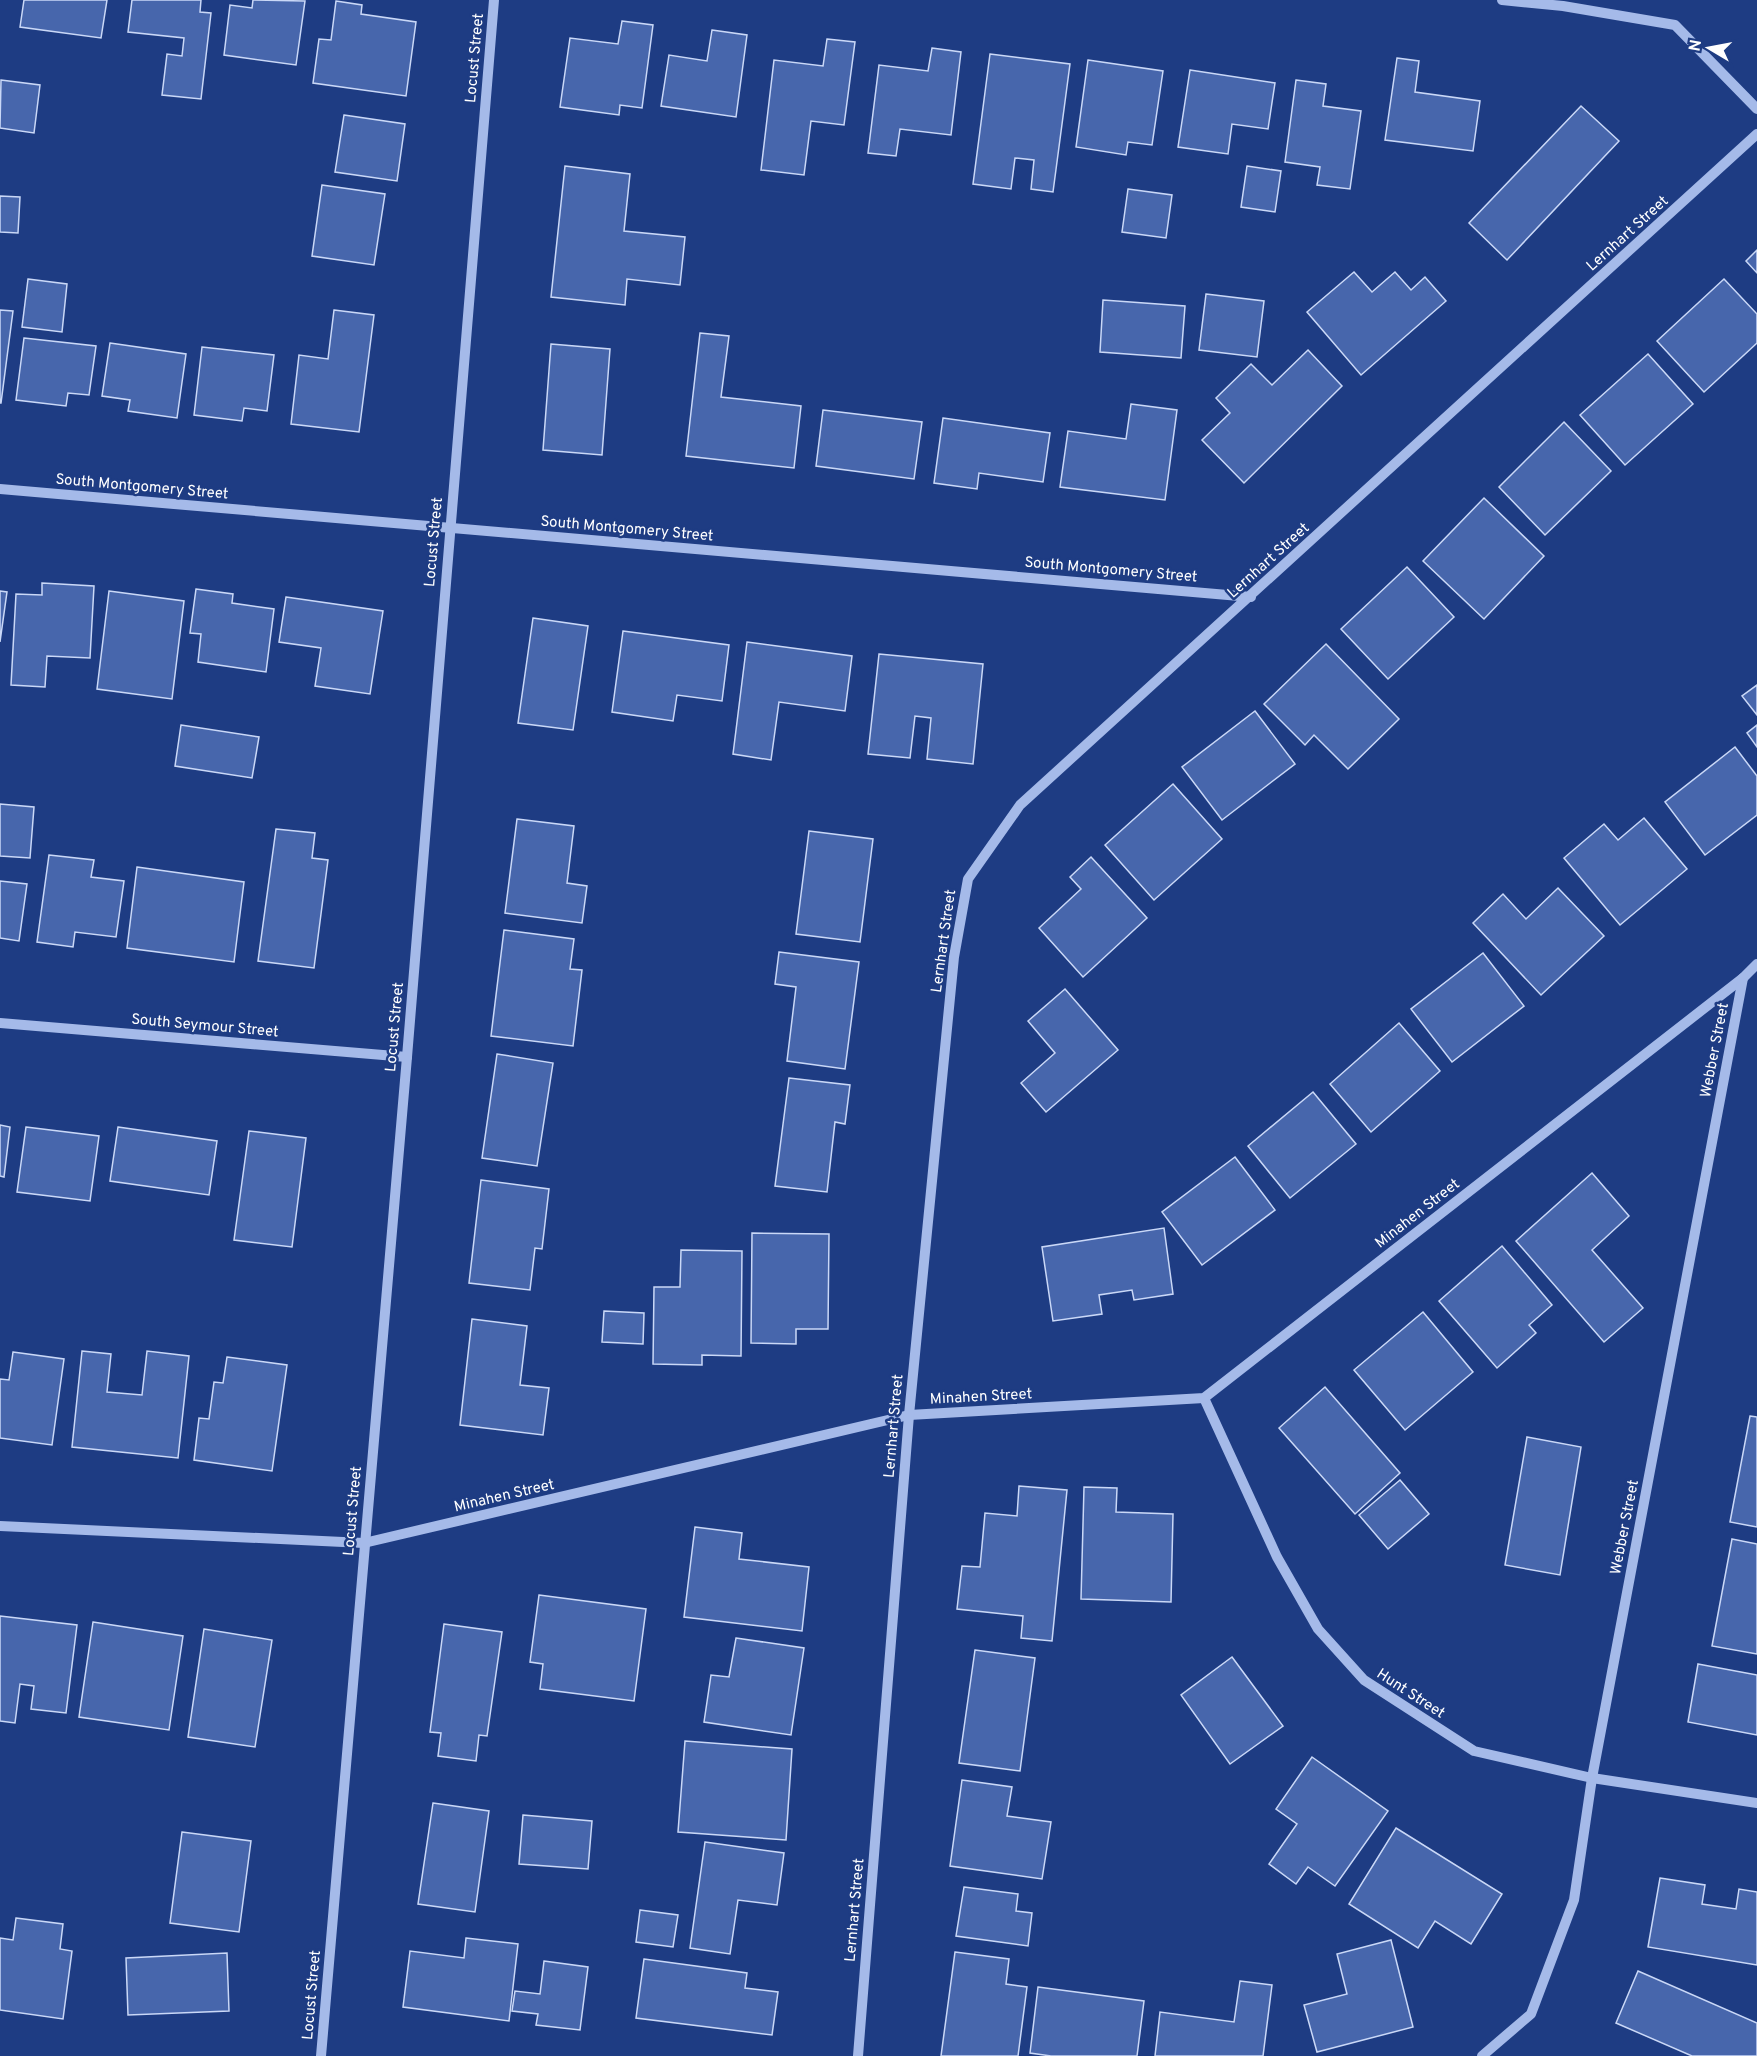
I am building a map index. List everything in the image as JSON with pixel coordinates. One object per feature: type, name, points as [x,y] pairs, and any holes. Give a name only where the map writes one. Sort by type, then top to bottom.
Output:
[{"type":"street","name":"Locust Street","points":[[321,2056],[407,1057],[494,0]]},
{"type":"street","points":[[1502,0],[1563,3],[1675,25],[1757,109]]},
{"type":"street","name":"Lernhart Street","points":[[858,2056],[909,1415],[954,957],[968,879],[1020,805],[1757,134]]},
{"type":"street","name":"South Montgomery Street","points":[[0,489],[1251,597]]},
{"type":"street","name":"Minahen Street","points":[[0,1526],[364,1543],[909,1415],[1204,1398],[1743,978],[1757,964]]},
{"type":"street","name":"Webber Street","points":[[1482,2056],[1531,2014],[1574,1900],[1592,1778],[1743,978]]},
{"type":"street","name":"South Seymour Street","points":[[0,1023],[407,1057]]},
{"type":"street","name":"Hunt Street","points":[[1204,1398],[1277,1557],[1318,1629],[1364,1680],[1474,1750],[1592,1778],[1757,1803]]},
{"type":"building","points":[[24,0],[107,0],[101,38],[20,27]]},
{"type":"building","points":[[132,0],[201,0],[200,12],[211,13],[201,99],[162,95],[167,54],[182,56],[184,38],[128,32]]},
{"type":"building","points":[[253,0],[305,1],[296,65],[224,55],[230,5],[252,8]]},
{"type":"building","points":[[336,1],[362,5],[361,14],[416,22],[406,96],[313,83],[319,39],[331,40]]},
{"type":"building","points":[[622,21],[653,25],[642,108],[620,105],[619,115],[560,107],[570,38],[618,44]]},
{"type":"building","points":[[712,30],[747,35],[736,117],[661,106],[669,55],[707,61]]},
{"type":"building","points":[[827,39],[855,42],[844,125],[811,121],[804,175],[761,170],[774,60],[823,66]]},
{"type":"building","points":[[932,48],[961,52],[951,135],[900,129],[896,156],[868,153],[879,65],[928,71]]},
{"type":"building","points":[[990,54],[1070,64],[1053,192],[1031,189],[1034,160],[1015,158],[1011,189],[973,184]]},
{"type":"building","points":[[1397,58],[1419,61],[1415,92],[1480,101],[1473,151],[1385,140]]},
{"type":"building","points":[[1088,60],[1163,71],[1152,145],[1128,142],[1126,155],[1076,147]]},
{"type":"building","points":[[1190,70],[1275,83],[1268,129],[1232,124],[1228,154],[1178,147]]},
{"type":"building","points":[[1,80],[40,85],[34,133],[0,128]]},
{"type":"building","points":[[1296,80],[1326,84],[1323,106],[1361,111],[1350,189],[1317,185],[1320,167],[1285,162]]},
{"type":"building","points":[[1581,106],[1619,141],[1507,260],[1469,223]]},
{"type":"building","points":[[344,115],[405,124],[397,181],[335,172]]},
{"type":"building","points":[[565,166],[630,174],[624,231],[685,237],[680,285],[627,279],[625,305],[551,297]]},
{"type":"building","points":[[1247,166],[1281,171],[1275,212],[1241,207]]},
{"type":"building","points":[[322,185],[385,194],[374,265],[312,256]]},
{"type":"building","points":[[1128,189],[1172,195],[1166,238],[1122,232]]},
{"type":"building","points":[[0,196],[20,197],[18,233],[0,232]]},
{"type":"building","points":[[1757,250],[1757,273],[1746,261]]},
{"type":"building","points":[[1354,272],[1372,292],[1395,272],[1411,290],[1425,277],[1446,301],[1361,375],[1307,312]]},
{"type":"building","points":[[28,279],[67,284],[62,332],[22,327]]},
{"type":"building","points":[[1724,279],[1757,314],[1757,343],[1704,392],[1657,341]]},
{"type":"building","points":[[1206,294],[1264,301],[1257,357],[1199,350]]},
{"type":"building","points":[[1103,300],[1185,306],[1181,358],[1100,352]]},
{"type":"building","points":[[0,310],[13,311],[1,403],[0,403]]},
{"type":"building","points":[[334,310],[374,315],[359,432],[291,424],[299,355],[328,359]]},
{"type":"building","points":[[700,333],[729,336],[721,397],[801,406],[794,468],[686,456]]},
{"type":"building","points":[[24,338],[96,346],[89,395],[68,393],[66,406],[16,400]]},
{"type":"building","points":[[110,343],[186,354],[177,418],[128,411],[130,400],[102,396]]},
{"type":"building","points":[[551,344],[610,349],[602,455],[543,450]]},
{"type":"building","points":[[202,347],[274,355],[267,411],[244,408],[242,421],[194,415]]},
{"type":"building","points":[[1308,350],[1342,386],[1244,483],[1202,440],[1230,413],[1216,398],[1251,364],[1272,385]]},
{"type":"building","points":[[1648,354],[1693,404],[1625,465],[1580,415]]},
{"type":"building","points":[[1131,404],[1177,410],[1165,500],[1060,487],[1068,431],[1126,439]]},
{"type":"building","points":[[823,410],[922,422],[914,479],[816,466]]},
{"type":"building","points":[[943,418],[1050,433],[1043,482],[979,473],[977,489],[934,483]]},
{"type":"building","points":[[1564,422],[1611,471],[1545,535],[1499,487]]},
{"type":"building","points":[[1484,498],[1544,556],[1484,619],[1423,561]]},
{"type":"building","points":[[1407,567],[1454,617],[1388,679],[1341,629]]},
{"type":"building","points":[[42,583],[94,586],[90,658],[47,656],[45,687],[11,685],[16,594],[42,595]]},
{"type":"building","points":[[196,589],[233,594],[232,603],[274,609],[266,672],[198,662],[201,634],[190,633]]},
{"type":"building","points":[[0,591],[7,592],[0,642]]},
{"type":"building","points":[[109,591],[184,601],[172,699],[97,689]]},
{"type":"building","points":[[286,597],[383,611],[370,694],[315,686],[321,648],[279,642]]},
{"type":"building","points":[[533,618],[588,626],[573,730],[518,723]]},
{"type":"building","points":[[623,631],[729,645],[722,701],[677,695],[673,721],[612,712]]},
{"type":"building","points":[[747,642],[852,656],[845,711],[779,702],[771,760],[733,754]]},
{"type":"building","points":[[1326,644],[1399,719],[1348,769],[1314,735],[1305,745],[1264,704]]},
{"type":"building","points":[[879,654],[983,664],[973,764],[927,759],[931,718],[915,716],[910,758],[868,754]]},
{"type":"building","points":[[1757,685],[1757,715],[1742,696]]},
{"type":"building","points":[[1255,711],[1295,764],[1222,820],[1182,767]]},
{"type":"building","points":[[181,725],[259,737],[252,778],[175,766]]},
{"type":"building","points":[[1757,725],[1757,747],[1747,733]]},
{"type":"building","points":[[1735,747],[1757,776],[1757,815],[1705,855],[1665,802]]},
{"type":"building","points":[[1173,784],[1222,839],[1154,900],[1105,845]]},
{"type":"building","points":[[0,804],[34,807],[30,858],[0,856]]},
{"type":"building","points":[[1644,818],[1687,869],[1620,925],[1564,858],[1604,824],[1618,840]]},
{"type":"building","points":[[517,819],[574,826],[567,883],[587,886],[582,923],[505,913]]},
{"type":"building","points":[[276,829],[315,833],[312,858],[328,860],[314,968],[258,961]]},
{"type":"building","points":[[809,831],[873,839],[860,942],[796,934]]},
{"type":"building","points":[[49,855],[94,860],[91,877],[124,881],[116,937],[75,932],[73,947],[37,942]]},
{"type":"building","points":[[1091,857],[1147,918],[1083,977],[1039,928],[1081,889],[1070,877]]},
{"type":"building","points":[[137,867],[244,882],[234,962],[127,948]]},
{"type":"building","points":[[0,881],[27,884],[19,941],[0,938]]},
{"type":"building","points":[[1558,888],[1604,936],[1541,995],[1473,923],[1503,894],[1526,919]]},
{"type":"building","points":[[504,930],[574,939],[570,969],[582,970],[573,1046],[491,1036]]},
{"type":"building","points":[[779,952],[859,962],[845,1069],[787,1061],[796,987],[775,984]]},
{"type":"building","points":[[1483,953],[1524,1006],[1452,1062],[1411,1009]]},
{"type":"building","points":[[1065,989],[1118,1050],[1046,1112],[1021,1083],[1055,1053],[1028,1021]]},
{"type":"building","points":[[1399,1023],[1440,1071],[1371,1132],[1330,1084]]},
{"type":"building","points":[[497,1054],[553,1063],[537,1166],[482,1158]]},
{"type":"building","points":[[789,1078],[850,1085],[845,1124],[835,1122],[827,1192],[775,1186]]},
{"type":"building","points":[[1313,1092],[1356,1144],[1290,1198],[1248,1146]]},
{"type":"building","points":[[0,1125],[10,1127],[4,1177],[0,1176]]},
{"type":"building","points":[[26,1127],[99,1136],[90,1201],[17,1192]]},
{"type":"building","points":[[118,1127],[217,1141],[209,1195],[110,1181]]},
{"type":"building","points":[[249,1131],[306,1138],[292,1247],[234,1240]]},
{"type":"building","points":[[1235,1157],[1275,1210],[1202,1265],[1162,1212]]},
{"type":"building","points":[[1592,1173],[1629,1216],[1592,1250],[1643,1308],[1604,1342],[1516,1241]]},
{"type":"building","points":[[481,1180],[549,1189],[542,1249],[535,1248],[530,1290],[469,1283]]},
{"type":"building","points":[[1164,1228],[1173,1294],[1134,1300],[1132,1290],[1099,1295],[1102,1314],[1053,1321],[1042,1247]]},
{"type":"building","points":[[752,1233],[829,1234],[828,1329],[796,1329],[796,1344],[751,1343]]},
{"type":"building","points":[[1502,1246],[1552,1305],[1529,1325],[1536,1333],[1497,1368],[1439,1301]]},
{"type":"building","points":[[681,1250],[742,1251],[741,1356],[702,1355],[702,1365],[653,1364],[654,1287],[680,1287]]},
{"type":"building","points":[[604,1311],[644,1313],[643,1344],[602,1342]]},
{"type":"building","points":[[1423,1312],[1473,1372],[1405,1430],[1354,1370]]},
{"type":"building","points":[[472,1319],[527,1326],[520,1385],[549,1388],[543,1435],[460,1425]]},
{"type":"building","points":[[82,1351],[111,1354],[107,1392],[142,1395],[147,1351],[189,1356],[178,1458],[72,1447]]},
{"type":"building","points":[[13,1352],[64,1359],[52,1445],[0,1438],[0,1379],[9,1380]]},
{"type":"building","points":[[227,1357],[287,1365],[272,1471],[194,1460],[199,1418],[209,1419],[214,1382],[223,1383]]},
{"type":"building","points":[[1325,1387],[1400,1473],[1355,1514],[1279,1428]]},
{"type":"building","points":[[1750,1416],[1757,1417],[1757,1527],[1730,1522]]},
{"type":"building","points":[[1527,1437],[1581,1447],[1560,1575],[1505,1565]]},
{"type":"building","points":[[1400,1480],[1429,1514],[1388,1549],[1359,1515]]},
{"type":"building","points":[[1019,1486],[1067,1490],[1052,1641],[1021,1638],[1023,1616],[957,1609],[962,1566],[980,1567],[985,1513],[1017,1516]]},
{"type":"building","points":[[1084,1487],[1117,1488],[1116,1512],[1173,1514],[1171,1602],[1081,1599]]},
{"type":"building","points":[[695,1527],[742,1533],[739,1559],[809,1567],[802,1631],[684,1617]]},
{"type":"building","points":[[1732,1539],[1757,1544],[1757,1654],[1712,1646]]},
{"type":"building","points":[[539,1595],[646,1609],[634,1701],[540,1689],[543,1664],[530,1662]]},
{"type":"building","points":[[0,1616],[77,1625],[66,1713],[31,1709],[34,1686],[20,1684],[15,1723],[0,1721]]},
{"type":"building","points":[[93,1622],[183,1636],[169,1730],[79,1717]]},
{"type":"building","points":[[444,1624],[502,1632],[487,1736],[479,1735],[476,1761],[438,1756],[441,1733],[430,1732]]},
{"type":"building","points":[[204,1629],[272,1640],[255,1747],[188,1737]]},
{"type":"building","points":[[736,1638],[804,1648],[791,1735],[704,1722],[711,1675],[729,1677]]},
{"type":"building","points":[[975,1650],[1035,1658],[1020,1771],[959,1763]]},
{"type":"building","points":[[1232,1657],[1283,1726],[1230,1764],[1181,1695]]},
{"type":"building","points":[[1698,1664],[1757,1675],[1757,1735],[1688,1722]]},
{"type":"building","points":[[685,1741],[792,1749],[786,1840],[678,1832]]},
{"type":"building","points":[[1312,1757],[1388,1811],[1335,1886],[1308,1867],[1296,1884],[1269,1864],[1297,1824],[1276,1809]]},
{"type":"building","points":[[962,1780],[1012,1787],[1007,1816],[1051,1822],[1042,1879],[950,1866]]},
{"type":"building","points":[[433,1803],[489,1811],[475,1912],[418,1904]]},
{"type":"building","points":[[523,1815],[592,1821],[588,1869],[519,1864]]},
{"type":"building","points":[[1396,1828],[1502,1894],[1471,1944],[1435,1921],[1418,1948],[1349,1904]]},
{"type":"building","points":[[182,1832],[251,1841],[239,1932],[170,1923]]},
{"type":"building","points":[[705,1842],[784,1853],[777,1905],[738,1900],[730,1954],[690,1948]]},
{"type":"building","points":[[1660,1878],[1705,1885],[1702,1904],[1736,1909],[1739,1889],[1757,1892],[1757,1965],[1648,1947]]},
{"type":"building","points":[[964,1887],[1018,1894],[1016,1911],[1032,1913],[1028,1946],[956,1936]]},
{"type":"building","points":[[640,1910],[678,1915],[673,1947],[636,1942]]},
{"type":"building","points":[[16,1918],[63,1924],[60,1949],[72,1951],[63,2019],[0,2010],[0,1938],[13,1940]]},
{"type":"building","points":[[466,1938],[518,1944],[509,2021],[403,2007],[410,1951],[464,1958]]},
{"type":"building","points":[[1391,1940],[1413,2027],[1317,2052],[1304,2005],[1347,1994],[1337,1954]]},
{"type":"building","points":[[955,1952],[1009,1959],[1006,1984],[1027,1987],[1018,2056],[941,2056]]},
{"type":"building","points":[[227,1953],[229,2011],[128,2015],[126,1958]]},
{"type":"building","points":[[644,1959],[747,1973],[745,1988],[778,1992],[772,2035],[636,2018]]},
{"type":"building","points":[[544,1961],[588,1967],[580,2030],[536,2025],[538,2014],[512,2011],[515,1991],[540,1994]]},
{"type":"building","points":[[1638,1971],[1757,2023],[1757,2056],[1692,2056],[1616,2023]]},
{"type":"building","points":[[1240,1981],[1272,1985],[1263,2056],[1155,2056],[1160,2012],[1234,2022]]},
{"type":"building","points":[[1038,1987],[1144,2001],[1137,2056],[1051,2056],[1030,2053]]}]
